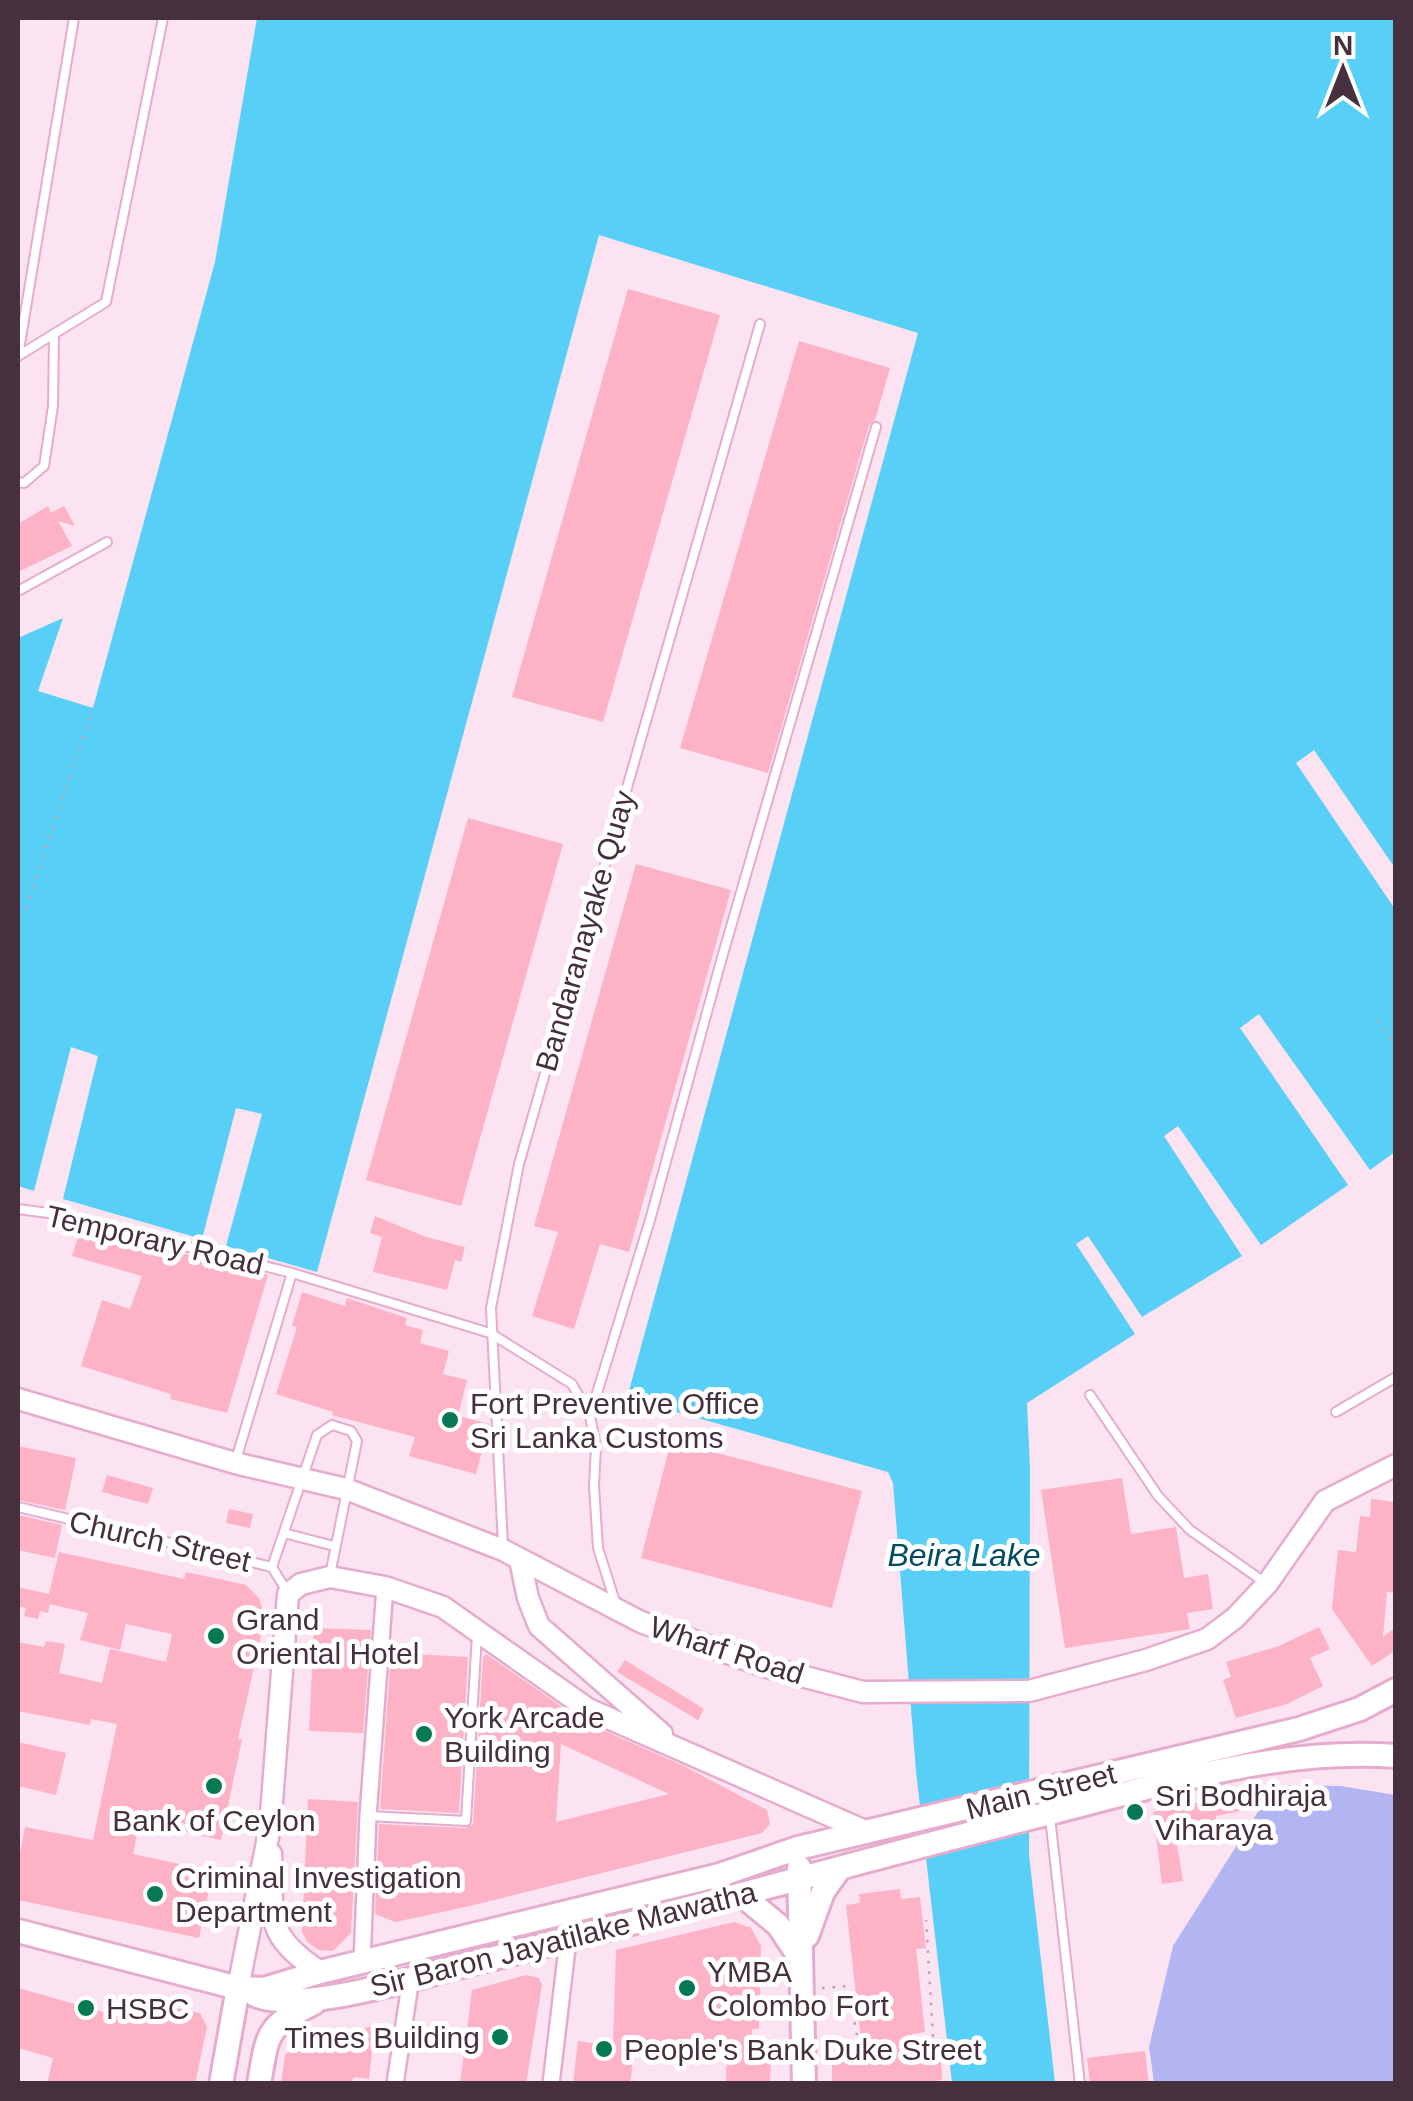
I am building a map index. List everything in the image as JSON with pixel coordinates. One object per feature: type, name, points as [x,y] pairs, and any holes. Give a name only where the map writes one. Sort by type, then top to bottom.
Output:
[{"type":"main road","name":"Wharf Road","points":[[18,1399],[235,1463],[346,1489],[512,1555],[641,1622],[767,1667],[863,1692],[1030,1691],[1207,1639],[1235,1618],[1267,1584],[1325,1501],[1396,1465]]},
{"type":"main road","points":[[512,1555],[539,1626],[678,1748]]},
{"type":"main road","points":[[320,1972],[287,1948],[274,1925],[270,1827],[288,1594],[301,1584],[330,1577],[385,1587],[443,1607],[588,1709],[867,1832]]},
{"type":"main road","name":"Main Street","points":[[1040,1807],[1334,1719],[1396,1690]]},
{"type":"main road","name":"Main Street","points":[[800,1878],[840,1868],[911,1835],[1040,1807],[1274,1762],[1396,1756]]},
{"type":"main road","points":[[221,2084],[270,1827]]},
{"type":"main road","name":"Main Street","points":[[798,1848],[867,1832],[911,1835]]},
{"type":"main road","points":[[798,1848],[804,2084]]},
{"type":"main road","name":"Sir Baron Jayatilake Mawatha","points":[[18,1931],[238,1988],[264,1989],[720,1875],[798,1848]]},
{"type":"main road","points":[[800,1958],[823,1892],[840,1868]]},
{"type":"main road","name":"Sir Baron Jayatilake Mawatha","points":[[324,1997],[568,1940],[800,1878]]},
{"type":"main road","points":[[743,1896],[778,1925],[800,1958]]},
{"type":"main road","points":[[238,1988],[265,2000],[324,1997]]},
{"type":"main road","points":[[259,2084],[266,2038],[276,2025],[324,1997]]},
{"type":"street","points":[[362,1962],[385,1587]]},
{"type":"street","points":[[551,2084],[568,1940]]},
{"type":"street","points":[[395,2084],[411,1978]]},
{"type":"lane","points":[[18,356],[74,18]]},
{"type":"lane","points":[[18,356],[106,302],[163,18]]},
{"type":"lane","name":"Bandaranayake Quay","points":[[512,1555],[490,1333],[491,1308],[519,1164],[760,324]]},
{"type":"lane","points":[[18,482],[24,483],[44,466],[53,406],[54,336]]},
{"type":"lane","points":[[618,1610],[598,1548],[596,1447],[590,1416],[650,1220],[720,961],[876,427]]},
{"type":"lane","points":[[18,591],[107,542]]},
{"type":"lane","name":"Temporary Road","points":[[18,1209],[56,1214],[292,1273],[490,1333],[572,1384],[590,1416]]},
{"type":"lane","points":[[235,1463],[292,1273]]},
{"type":"lane","points":[[1336,1412],[1396,1377]]},
{"type":"lane","points":[[1090,1395],[1168,1507],[1190,1530],[1267,1584]]},
{"type":"lane","points":[[272,1567],[317,1435],[332,1425],[352,1431],[357,1441],[330,1577]]},
{"type":"lane","name":"Church Street","points":[[18,1508],[272,1567],[288,1594]]},
{"type":"lane","points":[[284,1533],[334,1546]]},
{"type":"lane","points":[[368,1816],[466,1821],[477,1632]]},
{"type":"lane","points":[[1040,1807],[1080,2084]]},
{"type":"path","points":[[26,908],[93,708]]},
{"type":"path","points":[[1377,1020],[1396,1046]]},
{"type":"path","points":[[800,1989],[848,1986],[858,2041],[873,2045],[933,2036],[926,1920]]},
{"type":"shaded area","points":[[1275,1785],[1341,1786],[1395,1795],[1395,2083],[1154,2083],[1149,2047],[1173,1946]]},
{"type":"water","name":"Beira Lake","points":[[257,18],[1395,18],[1395,868],[1314,750],[1296,763],[1395,909],[1395,1152],[1370,1170],[1259,1014],[1240,1028],[1348,1185],[1261,1245],[1178,1126],[1164,1136],[1242,1256],[1142,1317],[1088,1236],[1076,1244],[1135,1334],[1027,1403],[1029,1855],[1055,2083],[952,2083],[916,1771],[893,1483],[888,1472],[627,1398],[918,333],[599,235],[317,1272],[226,1246],[262,1114],[236,1108],[202,1239],[63,1199],[98,1056],[71,1047],[34,1191],[18,1186],[18,638],[63,618],[38,691],[93,708],[215,262]]},
{"type":"building","points":[[628,289],[720,315],[603,722],[512,697]]},
{"type":"building","points":[[799,341],[890,368],[875,420],[869,425],[768,773],[680,748]]},
{"type":"building","points":[[48,506],[51,513],[64,506],[75,526],[58,521],[72,546],[18,572],[18,524]]},
{"type":"building","points":[[468,818],[563,844],[461,1206],[366,1180]]},
{"type":"building","points":[[636,864],[731,890],[629,1252],[600,1244],[574,1329],[532,1316],[558,1232],[534,1226]]},
{"type":"building","points":[[375,1216],[426,1237],[465,1247],[461,1262],[455,1260],[447,1290],[373,1272],[382,1237],[370,1233]]},
{"type":"building","points":[[81,1228],[268,1275],[227,1413],[170,1399],[171,1394],[81,1366],[102,1300],[130,1309],[142,1276],[72,1256]]},
{"type":"building","points":[[302,1292],[345,1306],[347,1298],[407,1318],[405,1325],[423,1330],[420,1343],[449,1351],[443,1374],[467,1380],[458,1416],[489,1424],[476,1474],[409,1456],[415,1437],[332,1415],[333,1412],[276,1394],[297,1327],[292,1326]]},
{"type":"building","points":[[671,1441],[862,1491],[832,1608],[641,1558]]},
{"type":"building","points":[[18,1446],[76,1458],[65,1510],[18,1500]]},
{"type":"building","points":[[107,1475],[153,1488],[148,1504],[102,1492]]},
{"type":"building","points":[[1122,1478],[1131,1534],[1176,1527],[1184,1578],[1208,1574],[1213,1609],[1187,1613],[1190,1629],[1065,1648],[1041,1490]]},
{"type":"building","points":[[1371,1499],[1395,1502],[1396,1518],[1396,1593],[1387,1592],[1383,1637],[1396,1627],[1396,1650],[1372,1666],[1332,1609],[1338,1550],[1356,1552],[1360,1516],[1370,1517]]},
{"type":"building","points":[[229,1509],[253,1514],[250,1528],[226,1523]]},
{"type":"building","points":[[18,1515],[62,1525],[55,1558],[18,1550]]},
{"type":"building","points":[[59,1552],[184,1579],[186,1572],[246,1585],[259,1598],[265,1617],[221,1840],[186,1832],[187,1824],[141,1814],[133,1854],[213,1871],[199,1938],[18,1900],[18,1863],[25,1827],[93,1840],[117,1724],[91,1719],[90,1725],[18,1711],[18,1642],[44,1647],[46,1641],[65,1644],[59,1673],[102,1683],[110,1649],[166,1662],[172,1634],[126,1624],[120,1650],[80,1640],[88,1613],[50,1604],[48,1613],[40,1611],[38,1619],[24,1616],[26,1608],[18,1606],[18,1587],[49,1594]]},
{"type":"building","points":[[1319,1627],[1330,1649],[1310,1658],[1323,1686],[1287,1704],[1236,1718],[1223,1680],[1231,1677],[1226,1662],[1279,1646]]},
{"type":"building","points":[[314,1628],[371,1630],[363,1733],[309,1731]]},
{"type":"building","name":"York Arcade Building","points":[[391,1653],[468,1657],[459,1813],[380,1809]]},
{"type":"building","points":[[486,1654],[582,1721],[684,1766],[767,1810],[770,1824],[762,1833],[470,1906],[395,1922],[375,1914],[379,1824],[466,1828],[473,1824]],"holes":[[[561,1744],[669,1794],[556,1822]]]},
{"type":"building","points":[[625,1660],[704,1709],[698,1720],[617,1672]]},
{"type":"building","points":[[18,1742],[66,1753],[56,1795],[18,1786]]},
{"type":"building","points":[[1258,1783],[1261,1799],[1248,1802],[1249,1809],[1216,1816],[1218,1830],[1176,1838],[1183,1881],[1162,1884],[1153,1812],[1221,1798],[1219,1790]]},
{"type":"building","points":[[308,1799],[358,1802],[351,1933],[333,1951],[319,1950],[307,1942],[302,1932]]},
{"type":"building","points":[[900,1889],[901,1899],[920,1897],[926,1948],[916,1949],[925,2032],[912,2034],[914,2064],[941,2061],[942,2080],[915,2084],[832,2084],[832,2061],[843,2061],[843,2049],[862,2049],[846,1905],[860,1903],[859,1894]]},
{"type":"building","name":"YMBA Colombo Fort","points":[[734,1922],[751,1928],[761,1946],[759,2029],[752,2029],[752,2057],[771,2057],[770,2084],[726,2084],[727,2046],[635,2043],[630,2084],[573,2084],[578,2041],[613,2046],[616,1950]]},
{"type":"building","name":"Times Building","points":[[526,1975],[539,1978],[542,1985],[526,2084],[460,2084],[472,1990]]},
{"type":"building","points":[[18,1988],[124,2018],[129,1997],[200,2013],[207,2027],[195,2084],[47,2084],[53,2058],[18,2048]]},
{"type":"building","points":[[375,2026],[369,2079],[355,2077],[348,2084],[281,2084],[285,2055],[300,2040]]},
{"type":"building","points":[[1145,2051],[1149,2084],[1090,2084],[1087,2058]]},
{"type":"place","name":"Fort Preventive Office Sri Lanka Customs","points":[[450,1420]]},
{"type":"place","name":"Grand Oriental Hotel","points":[[216,1636]]},
{"type":"place","name":"York Arcade Building","points":[[424,1734]]},
{"type":"place","name":"Bank of Ceylon","points":[[214,1786]]},
{"type":"place","name":"Sri Bodhiraja Viharaya","points":[[1135,1812]]},
{"type":"place","name":"Criminal Investigation Department","points":[[155,1894]]},
{"type":"place","name":"YMBA Colombo Fort","points":[[687,1988]]},
{"type":"place","name":"HSBC","points":[[86,2008]]},
{"type":"place","name":"Times Building","points":[[500,2037]]},
{"type":"place","name":"People's Bank Duke Street","points":[[604,2049]]}]
